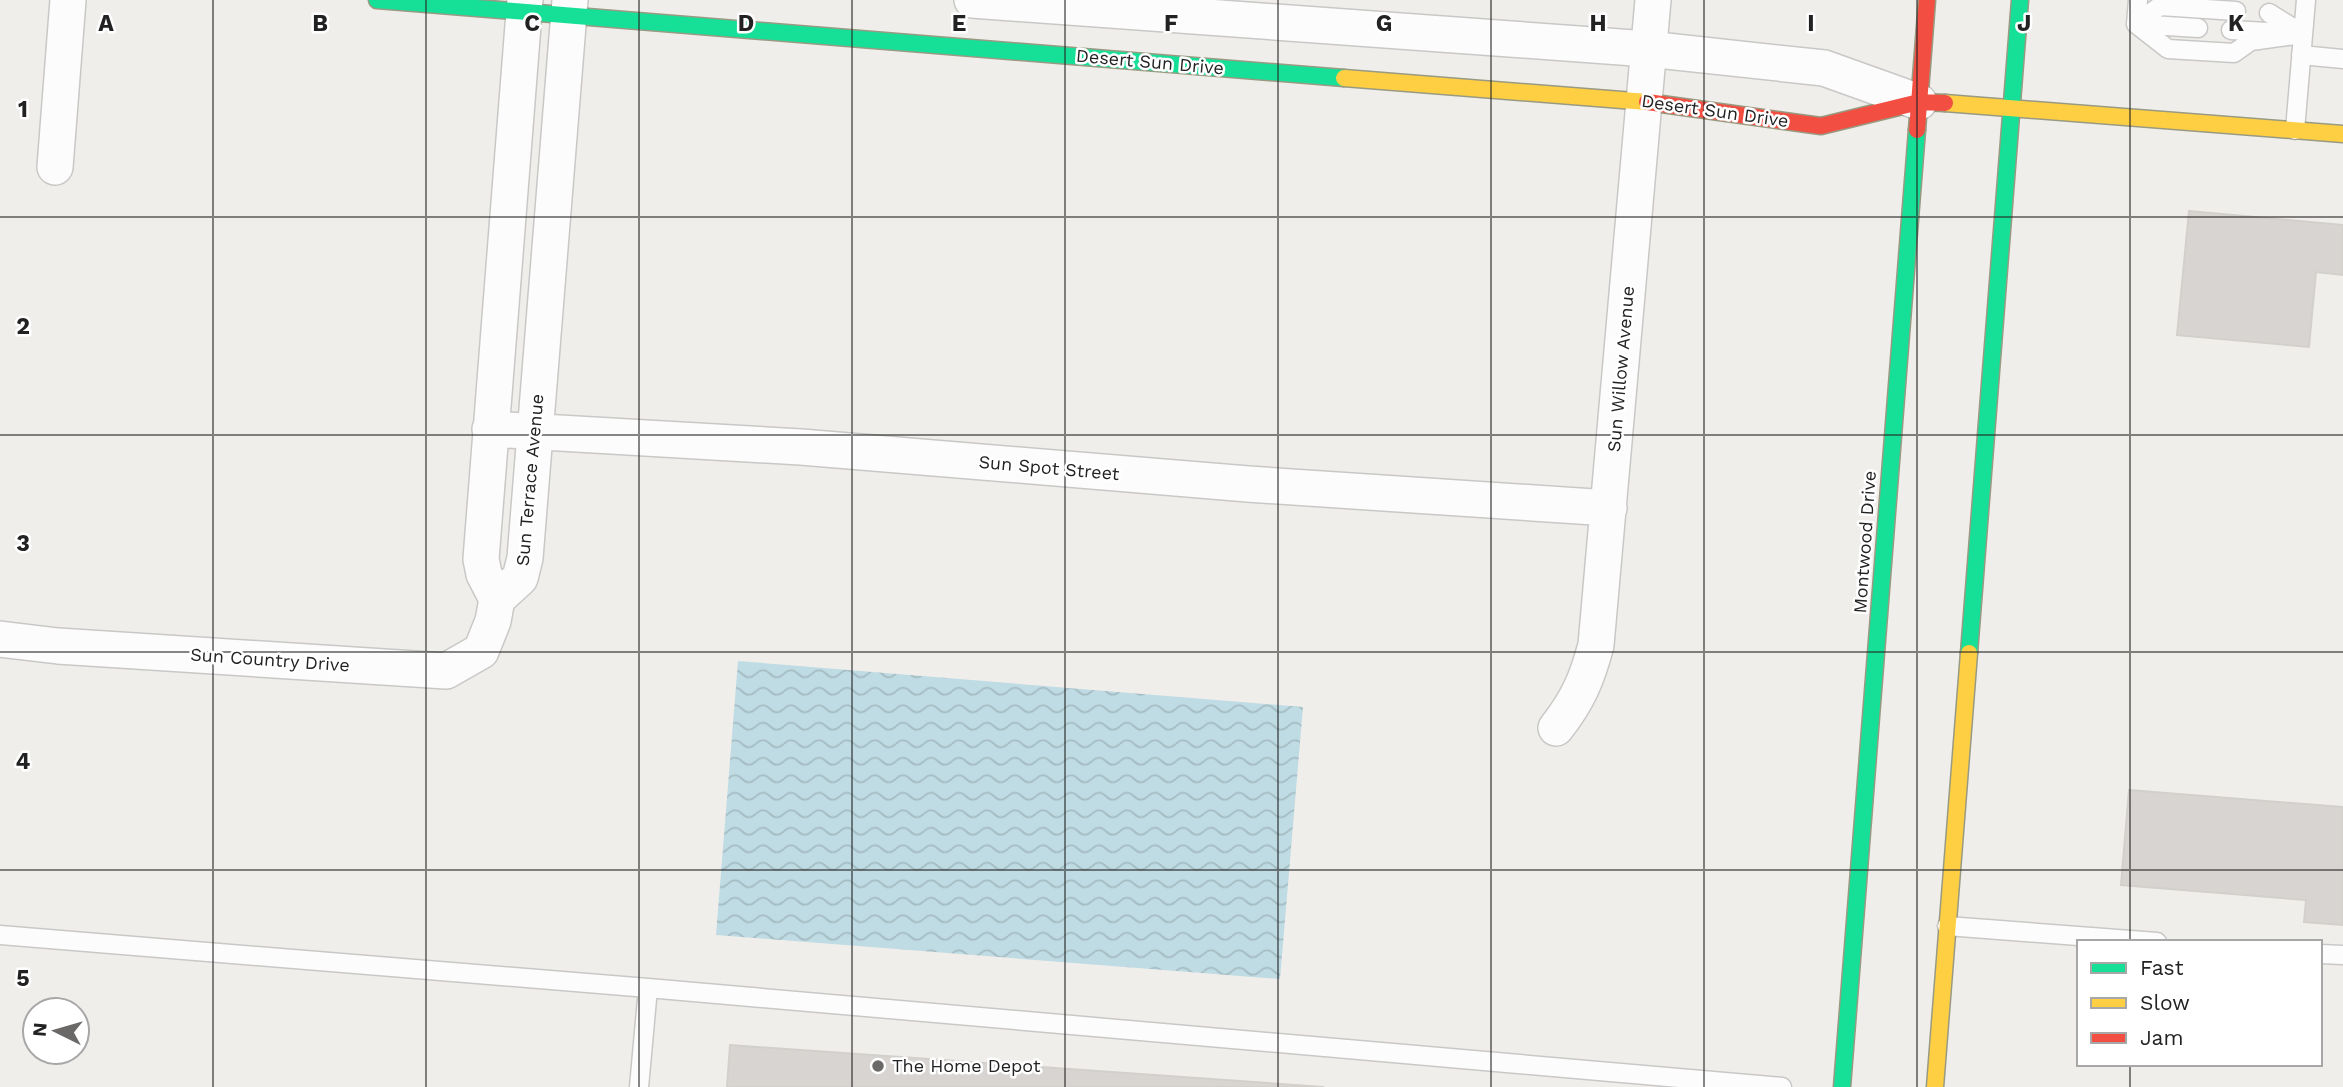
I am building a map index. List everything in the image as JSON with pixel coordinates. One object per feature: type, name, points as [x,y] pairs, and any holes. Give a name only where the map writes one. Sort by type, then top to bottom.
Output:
[{"type":"street","points":[[55,167],[68,0]]},
{"type":"street","name":"Desert Sun Drive","points":[[377,0],[569,8],[1645,102],[1821,125],[1919,102],[2343,134]]},
{"type":"street","name":"Desert Sun Drive","points":[[972,0],[1648,49],[1824,68],[1919,102]]},
{"type":"street","name":"Sun Willow Avenue","points":[[1556,728],[1569,712],[1587,679],[1596,645],[1653,0]]},
{"type":"street","name":"Montwood Drive","points":[[1842,1087],[1927,0]]},
{"type":"street","points":[[1935,1087],[2020,0]]},
{"type":"street","points":[[497,599],[484,574],[481,559],[524,6]]},
{"type":"street","name":"Sun Terrace Avenue","points":[[497,599],[520,578],[524,558],[569,8]]},
{"type":"street","name":"Sun Spot Street","points":[[490,429],[801,447],[1248,484],[1609,508]]},
{"type":"street","name":"Sun Country Drive","points":[[0,639],[58,646],[446,671],[481,651],[493,621],[497,599]]},
{"type":"lane","points":[[2136,24],[2138,0]]},
{"type":"lane","points":[[2295,130],[2306,0]]},
{"type":"lane","points":[[2136,24],[2160,6],[2236,11]]},
{"type":"lane","points":[[2269,13],[2303,34]]},
{"type":"lane","points":[[2136,24],[2198,28]]},
{"type":"lane","points":[[2136,24],[2168,49],[2234,54],[2251,41],[2303,34]]},
{"type":"lane","points":[[2231,30],[2303,34]]},
{"type":"lane","points":[[2301,55],[2343,59]]},
{"type":"lane","points":[[1947,926],[2131,940]]},
{"type":"lane","points":[[0,935],[648,988],[1723,1084],[1782,1087]]},
{"type":"lane","points":[[2322,954],[2343,955]]},
{"type":"lane","points":[[639,1087],[648,988]]},
{"type":"water","points":[[738,661],[1303,707],[1280,979],[716,935]]},
{"type":"building","points":[[2189,211],[2343,225],[2343,275],[2316,272],[2309,347],[2177,335]]},
{"type":"building","points":[[2129,790],[2343,807],[2343,925],[2304,922],[2306,900],[2121,885]]},
{"type":"building","name":"The Home Depot","points":[[730,1045],[1324,1087],[727,1087]]},
{"type":"traffic: fast","points":[[377,0],[1344,78]]},
{"type":"traffic: fast","points":[[1969,653],[2020,0]]},
{"type":"traffic: fast","points":[[1842,1087],[1917,130]]},
{"type":"traffic: slow","points":[[1344,78],[1647,102]]},
{"type":"traffic: slow","points":[[1945,103],[2343,134]]},
{"type":"traffic: slow","points":[[1935,1087],[1969,653]]},
{"type":"traffic: jam","points":[[1917,130],[1927,0]]},
{"type":"traffic: jam","points":[[1647,102],[1821,126],[1919,102],[1945,103]]},
{"type":"place","name":"The Home Depot","points":[[878,1066]]}]
